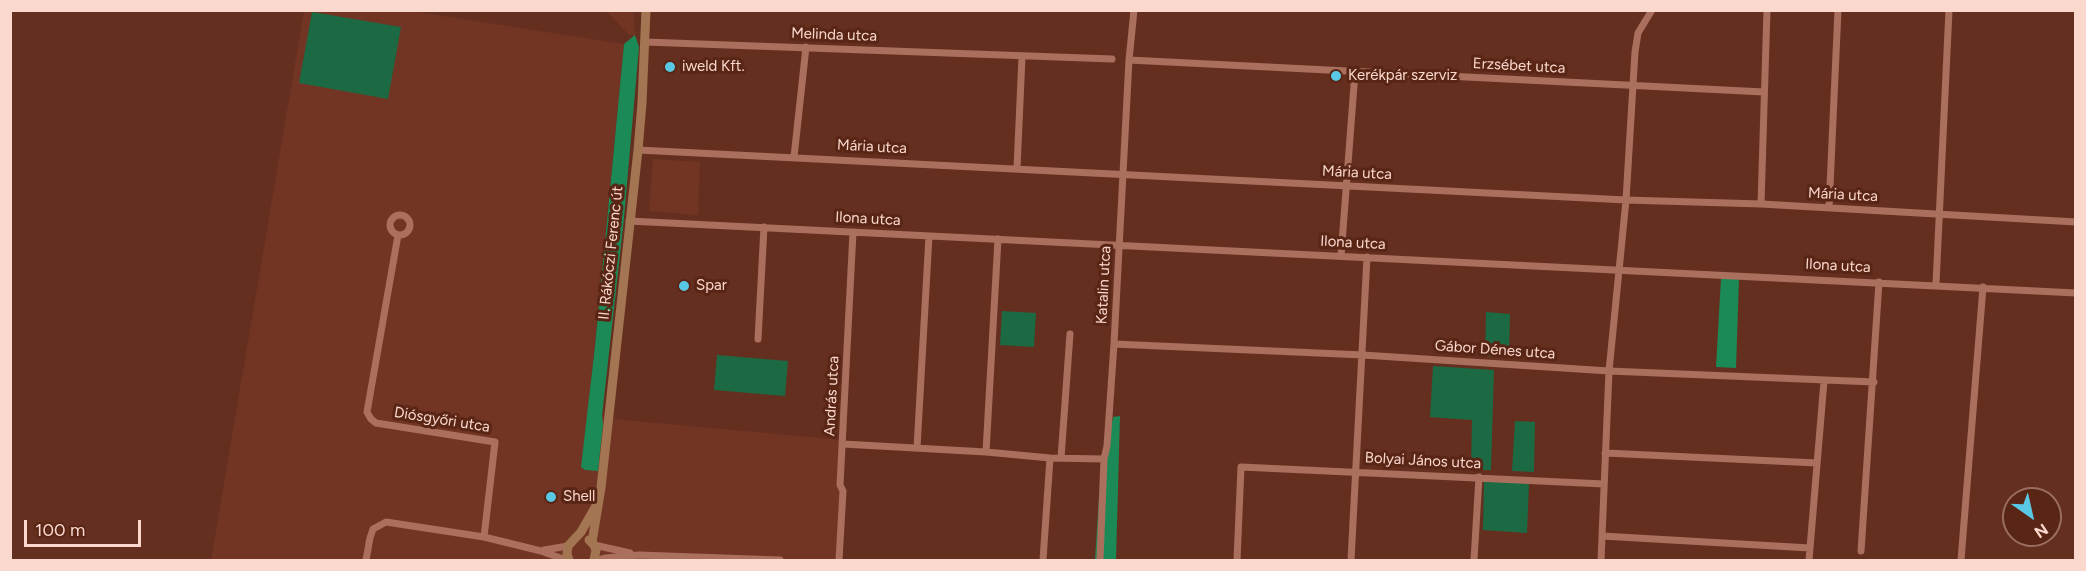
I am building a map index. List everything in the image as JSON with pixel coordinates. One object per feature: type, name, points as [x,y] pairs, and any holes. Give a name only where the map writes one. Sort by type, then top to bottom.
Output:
[{"type":"main road","name":"II. Rákóczi Ferenc út","points":[[596,561],[597,550],[593,543],[638,150],[646,10]]},
{"type":"main road","name":"II. Rákóczi Ferenc út","points":[[572,543],[599,498]]},
{"type":"main road","points":[[567,561],[567,554],[572,543],[587,539],[593,543]]},
{"type":"street","name":"Katalin utca","points":[[1100,561],[1104,459],[1107,446],[1114,344],[1129,60],[1134,10]]},
{"type":"street","points":[[1601,561],[1609,371],[1626,200],[1633,85],[1638,33],[1652,10]]},
{"type":"street","points":[[1761,204],[1767,10]]},
{"type":"street","points":[[1829,208],[1838,10]]},
{"type":"street","points":[[1936,284],[1949,10]]},
{"type":"street","name":"Melinda utca","points":[[645,42],[1112,60]]},
{"type":"street","points":[[794,157],[806,47]]},
{"type":"street","points":[[1017,168],[1022,57]]},
{"type":"street","name":"Erzsébet utca","points":[[1129,60],[1764,92]]},
{"type":"street","points":[[1341,255],[1355,72]]},
{"type":"street","name":"Mária utca","points":[[638,150],[1626,200],[1761,204],[2076,222]]},
{"type":"street","name":"Ilona utca","points":[[629,221],[1936,284],[2076,293]]},
{"type":"street","points":[[758,339],[764,227]]},
{"type":"street","name":"András utca","points":[[839,561],[843,491],[840,485],[853,232]]},
{"type":"street","name":"Diósgyőri utca","points":[[398,235],[368,412],[376,423],[495,442],[484,537]]},
{"type":"street","points":[[917,448],[928,236]]},
{"type":"street","points":[[986,452],[998,239]]},
{"type":"street","points":[[1351,561],[1367,257]]},
{"type":"street","points":[[1861,551],[1879,282]]},
{"type":"street","points":[[1961,561],[1983,287]]},
{"type":"street","points":[[1062,458],[1070,334]]},
{"type":"street","name":"Gábor Dénes utca","points":[[1114,344],[1363,355],[1609,371],[1874,382]]},
{"type":"street","points":[[1809,561],[1824,381]]},
{"type":"street","points":[[843,444],[1050,458],[1104,459]]},
{"type":"street","points":[[1605,453],[1817,463]]},
{"type":"street","points":[[1043,561],[1050,458]]},
{"type":"street","name":"Bolyai János utca","points":[[1237,561],[1241,466],[1604,484]]},
{"type":"street","points":[[1474,561],[1479,477]]},
{"type":"street","points":[[366,561],[374,529],[386,522],[484,537],[541,550],[567,561]]},
{"type":"street","points":[[1602,536],[1810,548]]},
{"type":"street","points":[[541,550],[560,549],[572,543]]},
{"type":"street","points":[[593,543],[639,555]]},
{"type":"street","points":[[596,561],[639,555],[780,561]]},
{"type":"shaded area","points":[[304,11],[410,11],[624,44],[585,442],[602,416],[623,420],[843,440],[839,560],[211,560]]},
{"type":"shaded area","points":[[607,11],[633,11],[635,35],[629,35]]},
{"type":"shaded area","points":[[653,159],[700,162],[698,215],[649,211]]},
{"type":"green space","points":[[312,12],[401,27],[388,99],[299,83]]},
{"type":"green space","points":[[635,35],[639,47],[598,471],[585,470],[581,467],[624,44]]},
{"type":"green space","points":[[1721,278],[1739,279],[1736,368],[1716,367]]},
{"type":"green space","points":[[1002,311],[1036,313],[1034,347],[1000,345]]},
{"type":"green space","points":[[1486,312],[1510,314],[1509,357],[1485,356]]},
{"type":"green space","points":[[717,355],[788,361],[785,396],[714,390]]},
{"type":"green space","points":[[1433,366],[1494,370],[1491,470],[1471,470],[1472,420],[1430,417]]},
{"type":"green space","points":[[1120,416],[1116,560],[1095,560],[1101,465],[1113,417]]},
{"type":"green space","points":[[1515,421],[1535,422],[1534,472],[1512,471]]},
{"type":"green space","points":[[1484,481],[1529,483],[1527,533],[1483,530]]},
{"type":"place","name":"iweld Kft.","points":[[670,67]]},
{"type":"place","name":"Kerékpár szerviz","points":[[1336,76]]},
{"type":"place","name":"Spar","points":[[684,286]]},
{"type":"place","name":"Shell","points":[[551,497]]}]
